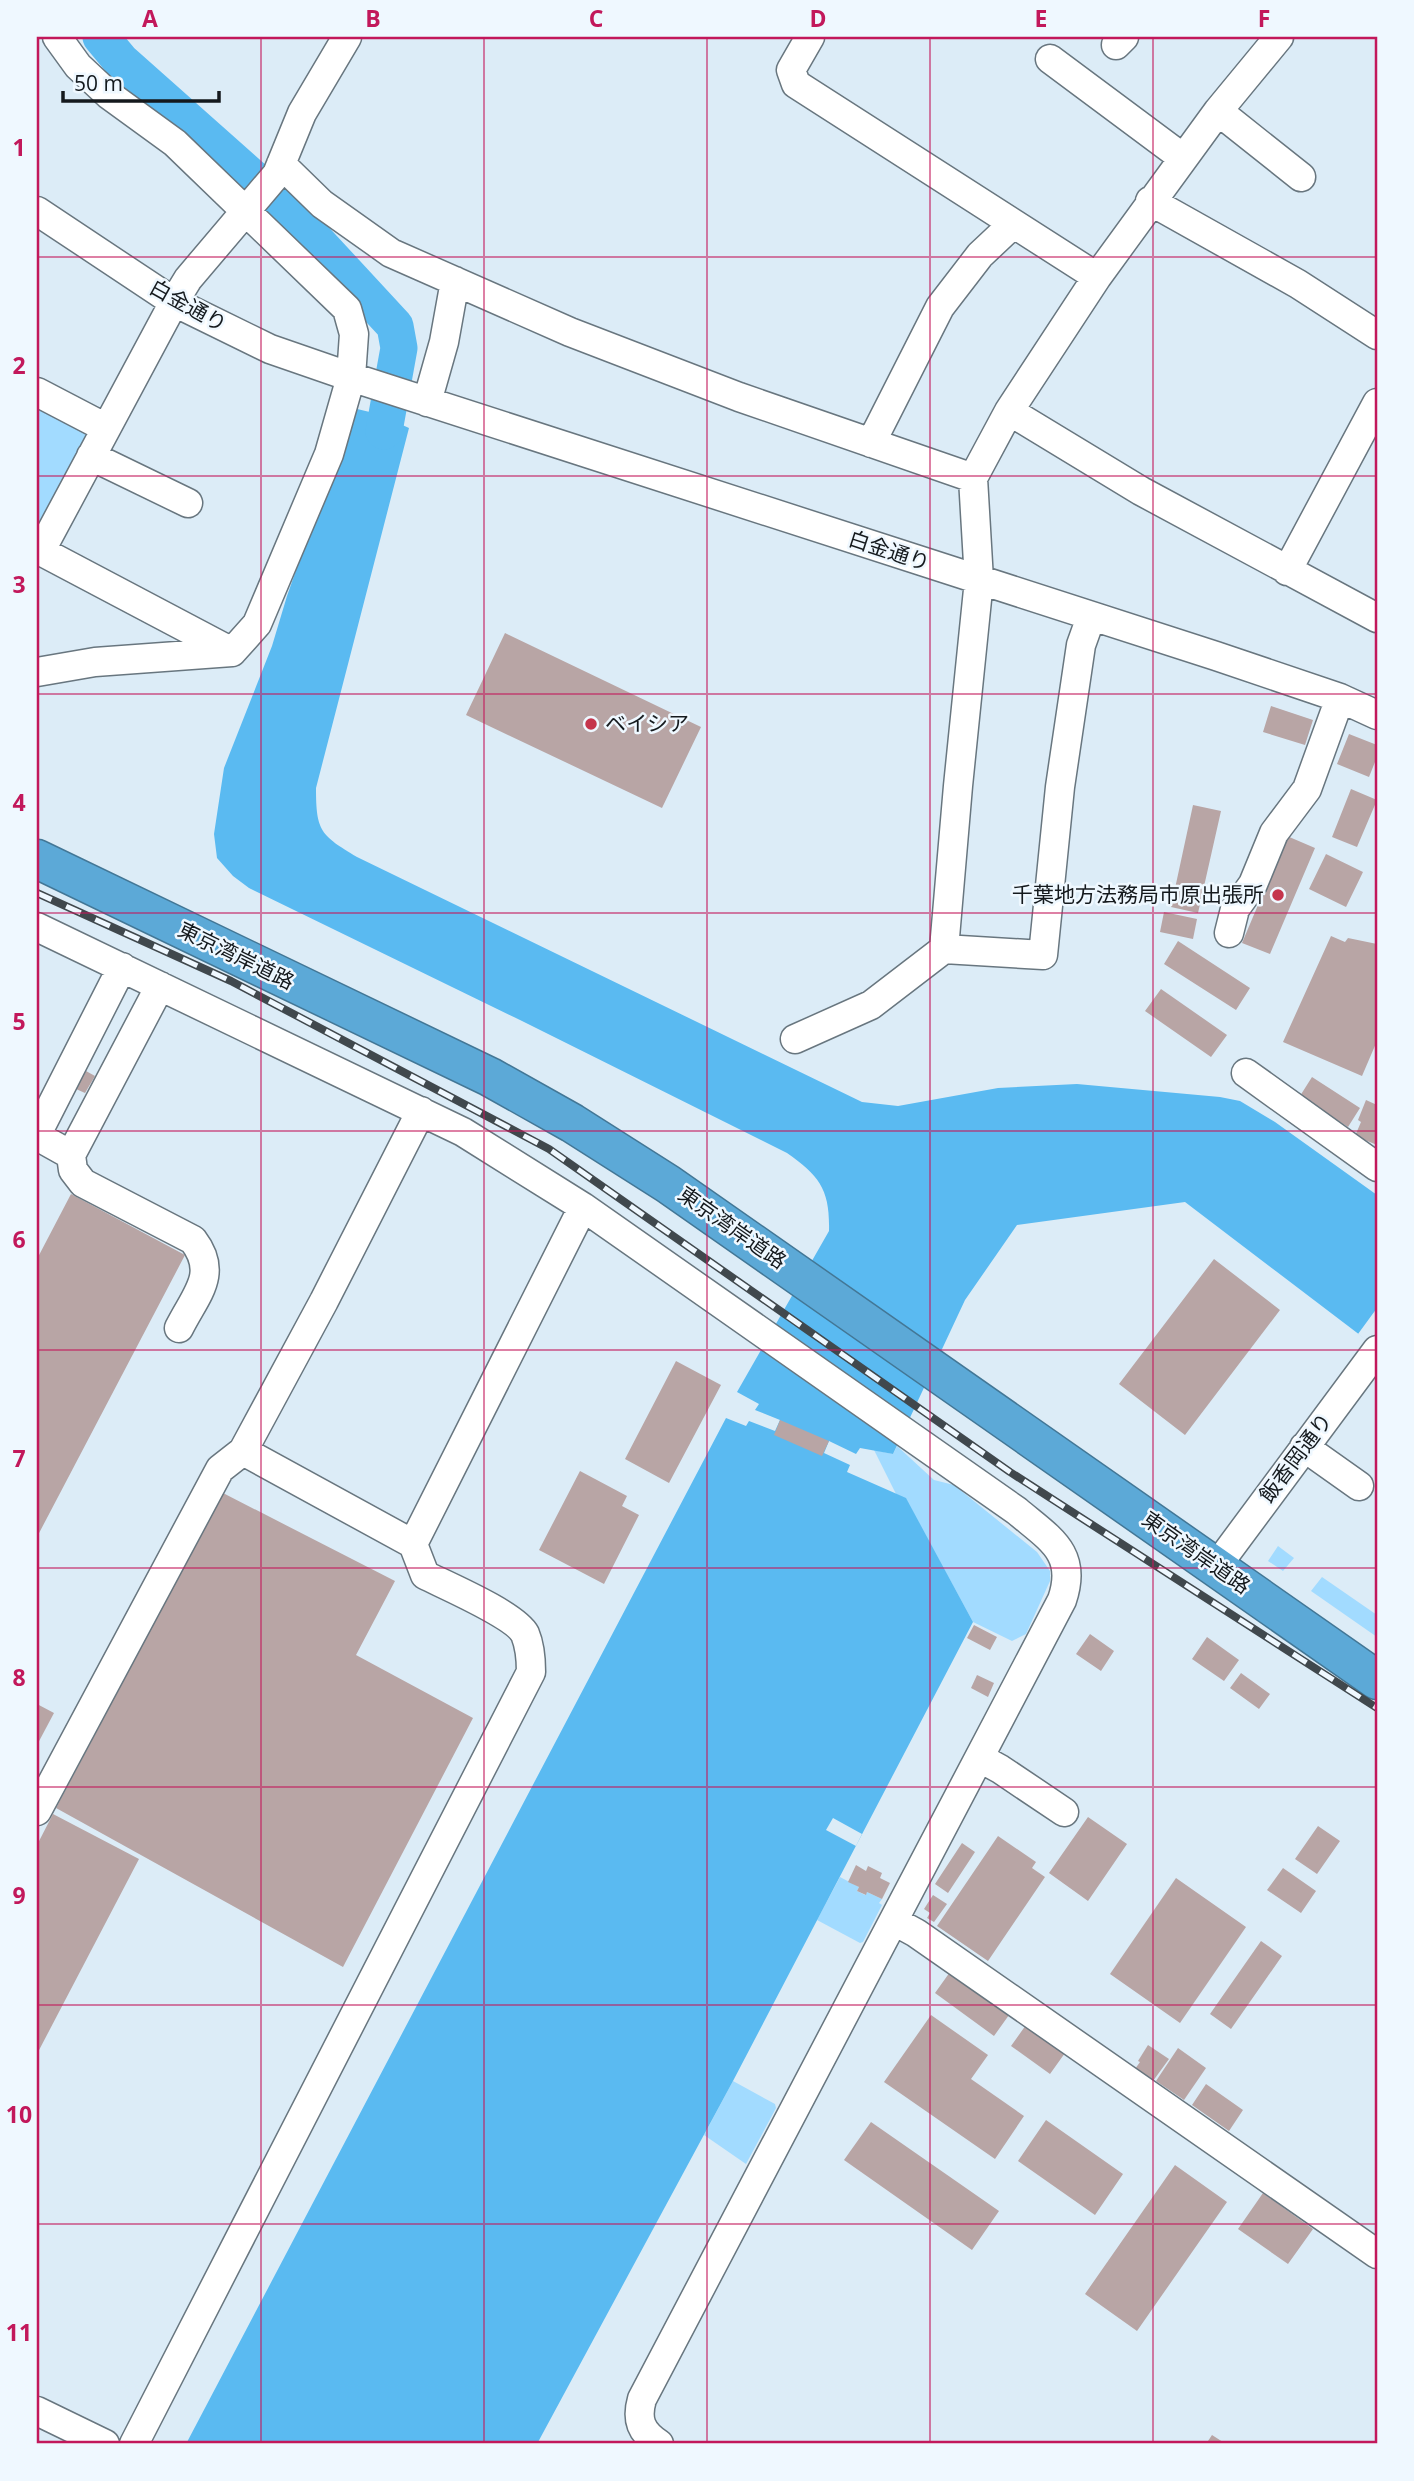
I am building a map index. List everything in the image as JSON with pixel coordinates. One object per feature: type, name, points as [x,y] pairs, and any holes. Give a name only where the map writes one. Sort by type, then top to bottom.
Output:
[{"type":"highway","name":"東京湾岸道路","points":[[37,834],[457,1035],[627,1132],[805,1267],[1223,1557],[1377,1653]]},
{"type":"highway","name":"東京湾岸道路","points":[[37,859],[490,1077],[572,1123],[805,1267]]},
{"type":"highway","name":"東京湾岸道路","points":[[1223,1557],[1377,1680]]},
{"type":"street","points":[[37,672],[95,662],[232,652],[257,624],[329,454],[351,377],[354,334],[347,309],[250,206],[175,144],[109,95],[78,66],[57,37]]},
{"type":"street","points":[[37,546],[46,541],[188,279],[279,169],[302,113],[347,37]]},
{"type":"street","points":[[810,37],[790,69],[796,84],[1097,277]]},
{"type":"street","points":[[944,949],[979,580],[973,478],[1009,411],[1097,277],[1218,111],[1279,37]]},
{"type":"street","points":[[1050,59],[1183,158]]},
{"type":"street","points":[[1218,111],[1301,177]]},
{"type":"street","points":[[279,169],[391,253],[570,332],[739,397],[973,478]]},
{"type":"street","points":[[1150,201],[1298,284],[1377,335]]},
{"type":"street","name":"白金通り","points":[[37,211],[174,302],[270,349],[1340,698],[1377,715]]},
{"type":"street","points":[[870,443],[940,307],[981,255],[1013,224]]},
{"type":"street","points":[[427,402],[444,342],[455,281]]},
{"type":"street","points":[[37,392],[106,428]]},
{"type":"street","points":[[1287,571],[1377,402]]},
{"type":"street","points":[[1009,411],[1142,491],[1377,618]]},
{"type":"street","points":[[91,456],[188,503]]},
{"type":"street","points":[[37,546],[232,652]]},
{"type":"street","points":[[795,1039],[871,1005],[944,949],[1043,954],[1062,774],[1081,645],[1091,617]]},
{"type":"street","points":[[1229,933],[1235,909],[1253,884],[1274,833],[1307,789],[1340,698]]},
{"type":"street","points":[[37,927],[463,1132],[583,1207],[1017,1511],[1048,1537],[1063,1554],[1067,1586],[1062,1600],[642,2399],[639,2422],[645,2432],[659,2444]]},
{"type":"street","points":[[71,1155],[37,1135],[122,967]]},
{"type":"street","points":[[160,986],[71,1155],[73,1170],[83,1183],[193,1240],[202,1252],[206,1275],[179,1328]]},
{"type":"street","points":[[1246,1073],[1377,1167]]},
{"type":"street","points":[[37,1811],[220,1469],[243,1451],[324,1301],[421,1111]]},
{"type":"street","points":[[412,1544],[583,1207]]},
{"type":"street","name":"飯香岡通り","points":[[1223,1557],[1375,1357]]},
{"type":"street","points":[[1304,1447],[1359,1486]]},
{"type":"street","points":[[134,2444],[531,1672],[529,1646],[524,1633],[517,1625],[425,1575],[412,1544],[243,1451]]},
{"type":"street","points":[[980,1758],[1064,1812]]},
{"type":"street","points":[[894,1921],[916,1933],[1377,2254]]},
{"type":"street","points":[[37,2411],[105,2444]]},
{"type":"shaded area","points":[[37,402],[86,427],[90,440],[37,534]]},
{"type":"shaded area","points":[[353,408],[378,414],[409,428],[316,788],[319,823],[335,843],[357,857],[862,1102],[898,1106],[998,1088],[1077,1084],[1220,1097],[1240,1101],[1275,1122],[1377,1195],[1377,1348],[1185,1202],[1017,1225],[965,1300],[893,1454],[860,1448],[856,1454],[829,1441],[824,1453],[850,1465],[847,1472],[906,1498],[973,1622],[733,2081],[537,2444],[186,2444],[726,1418],[746,1426],[749,1421],[775,1431],[780,1420],[755,1410],[759,1404],[737,1392],[829,1231],[828,1205],[815,1177],[787,1153],[249,888],[233,876],[217,858],[214,834],[224,768],[272,646]]},
{"type":"shaded area","points":[[897,1446],[934,1480],[954,1485],[1037,1552],[1050,1571],[1050,1581],[1026,1634],[1012,1641],[973,1622],[906,1499],[896,1494],[874,1450],[893,1454]]},
{"type":"shaded area","points":[[1278,1546],[1294,1558],[1283,1571],[1268,1561]]},
{"type":"shaded area","points":[[1322,1577],[1377,1615],[1377,1637],[1311,1591]]},
{"type":"shaded area","points":[[840,1877],[859,1887],[857,1891],[882,1899],[879,1903],[882,1905],[860,1943],[817,1920]]},
{"type":"shaded area","points":[[733,2081],[775,2104],[776,2108],[746,2164],[704,2135]]},
{"type":"pier","points":[[1377,1308],[1377,1349],[1358,1334]]},
{"type":"pier","points":[[833,1818],[862,1834],[856,1846],[826,1830]]},
{"type":"building","points":[[505,633],[701,727],[662,808],[466,715]]},
{"type":"building","points":[[1271,706],[1313,720],[1305,745],[1263,732]]},
{"type":"building","points":[[1349,734],[1377,745],[1377,757],[1369,777],[1337,764]]},
{"type":"building","points":[[1351,789],[1377,800],[1357,847],[1332,837]]},
{"type":"building","points":[[1193,805],[1221,811],[1198,913],[1171,907]]},
{"type":"building","points":[[1287,836],[1315,848],[1270,954],[1242,943]]},
{"type":"building","points":[[1326,854],[1363,872],[1346,907],[1309,889]]},
{"type":"building","points":[[1164,912],[1197,919],[1193,939],[1160,932]]},
{"type":"building","points":[[1331,936],[1345,942],[1348,938],[1377,944],[1377,1041],[1362,1076],[1283,1042]]},
{"type":"building","points":[[1178,941],[1250,988],[1236,1010],[1164,964]]},
{"type":"building","points":[[1161,989],[1227,1035],[1211,1057],[1145,1011]]},
{"type":"building","points":[[86,1071],[95,1076],[85,1093],[76,1089]]},
{"type":"building","points":[[1312,1077],[1360,1108],[1348,1127],[1300,1096]]},
{"type":"building","points":[[1366,1100],[1377,1105],[1377,1145],[1355,1136]]},
{"type":"building","points":[[71,1194],[185,1255],[37,1537],[37,1259]]},
{"type":"building","points":[[1214,1259],[1280,1310],[1185,1435],[1119,1384]]},
{"type":"building","points":[[676,1361],[721,1385],[669,1483],[625,1459]]},
{"type":"building","points":[[780,1420],[829,1441],[822,1456],[774,1435]]},
{"type":"building","points":[[580,1471],[627,1496],[622,1506],[639,1515],[604,1584],[539,1550]]},
{"type":"building","points":[[223,1493],[395,1581],[356,1655],[473,1718],[343,1967],[56,1808]]},
{"type":"building","points":[[974,1625],[997,1637],[990,1650],[967,1638]]},
{"type":"building","points":[[1090,1634],[1114,1651],[1101,1671],[1076,1654]]},
{"type":"building","points":[[1207,1637],[1239,1660],[1224,1681],[1192,1659]]},
{"type":"building","points":[[1241,1673],[1270,1694],[1259,1709],[1230,1688]]},
{"type":"building","points":[[977,1675],[994,1683],[988,1697],[971,1688]]},
{"type":"building","points":[[37,1704],[54,1713],[37,1745]]},
{"type":"building","points":[[53,1814],[139,1859],[37,2054],[37,1845]]},
{"type":"building","points":[[1088,1817],[1127,1844],[1088,1901],[1049,1873]]},
{"type":"building","points":[[1318,1826],[1340,1841],[1317,1874],[1295,1859]]},
{"type":"building","points":[[998,1836],[1036,1862],[1032,1868],[1045,1877],[988,1961],[937,1926]]},
{"type":"building","points":[[962,1843],[975,1852],[948,1893],[935,1884]]},
{"type":"building","points":[[856,1865],[866,1871],[868,1866],[882,1873],[880,1878],[890,1883],[882,1899],[857,1891],[859,1887],[848,1882]]},
{"type":"building","points":[[1283,1868],[1316,1891],[1301,1913],[1267,1890]]},
{"type":"building","points":[[1176,1878],[1246,1927],[1180,2023],[1110,1974]]},
{"type":"building","points":[[933,1895],[947,1904],[934,1922],[927,1918],[930,1913],[924,1909]]},
{"type":"building","points":[[1261,1941],[1282,1956],[1231,2029],[1210,2014]]},
{"type":"building","points":[[950,1972],[1009,2015],[994,2036],[935,1993]]},
{"type":"building","points":[[931,2015],[988,2055],[971,2079],[1024,2116],[995,2159],[884,2082]]},
{"type":"building","points":[[1026,2025],[1065,2053],[1050,2074],[1011,2046]]},
{"type":"building","points":[[1148,2045],[1169,2059],[1153,2081],[1135,2069]]},
{"type":"building","points":[[1178,2048],[1206,2068],[1184,2100],[1156,2081]]},
{"type":"building","points":[[1206,2084],[1243,2110],[1229,2131],[1192,2105]]},
{"type":"building","points":[[1046,2120],[1123,2174],[1095,2215],[1018,2161]]},
{"type":"building","points":[[871,2122],[999,2211],[972,2250],[844,2160]]},
{"type":"building","points":[[1175,2165],[1227,2202],[1137,2331],[1085,2294]]},
{"type":"building","points":[[1263,2193],[1313,2229],[1288,2264],[1238,2229]]},
{"type":"building","points":[[1212,2435],[1226,2444],[1206,2444]]},
{"type":"waterway","points":[[101,37],[121,61],[283,205],[395,326],[399,348],[384,431]]},
{"type":"railway","points":[[37,893],[231,981],[549,1149],[1010,1472],[1377,1708]]},
{"type":"place","name":"ベイシア","points":[[591,724]]},
{"type":"place","name":"千葉地方法務局市原出張所","points":[[1278,895]]}]
